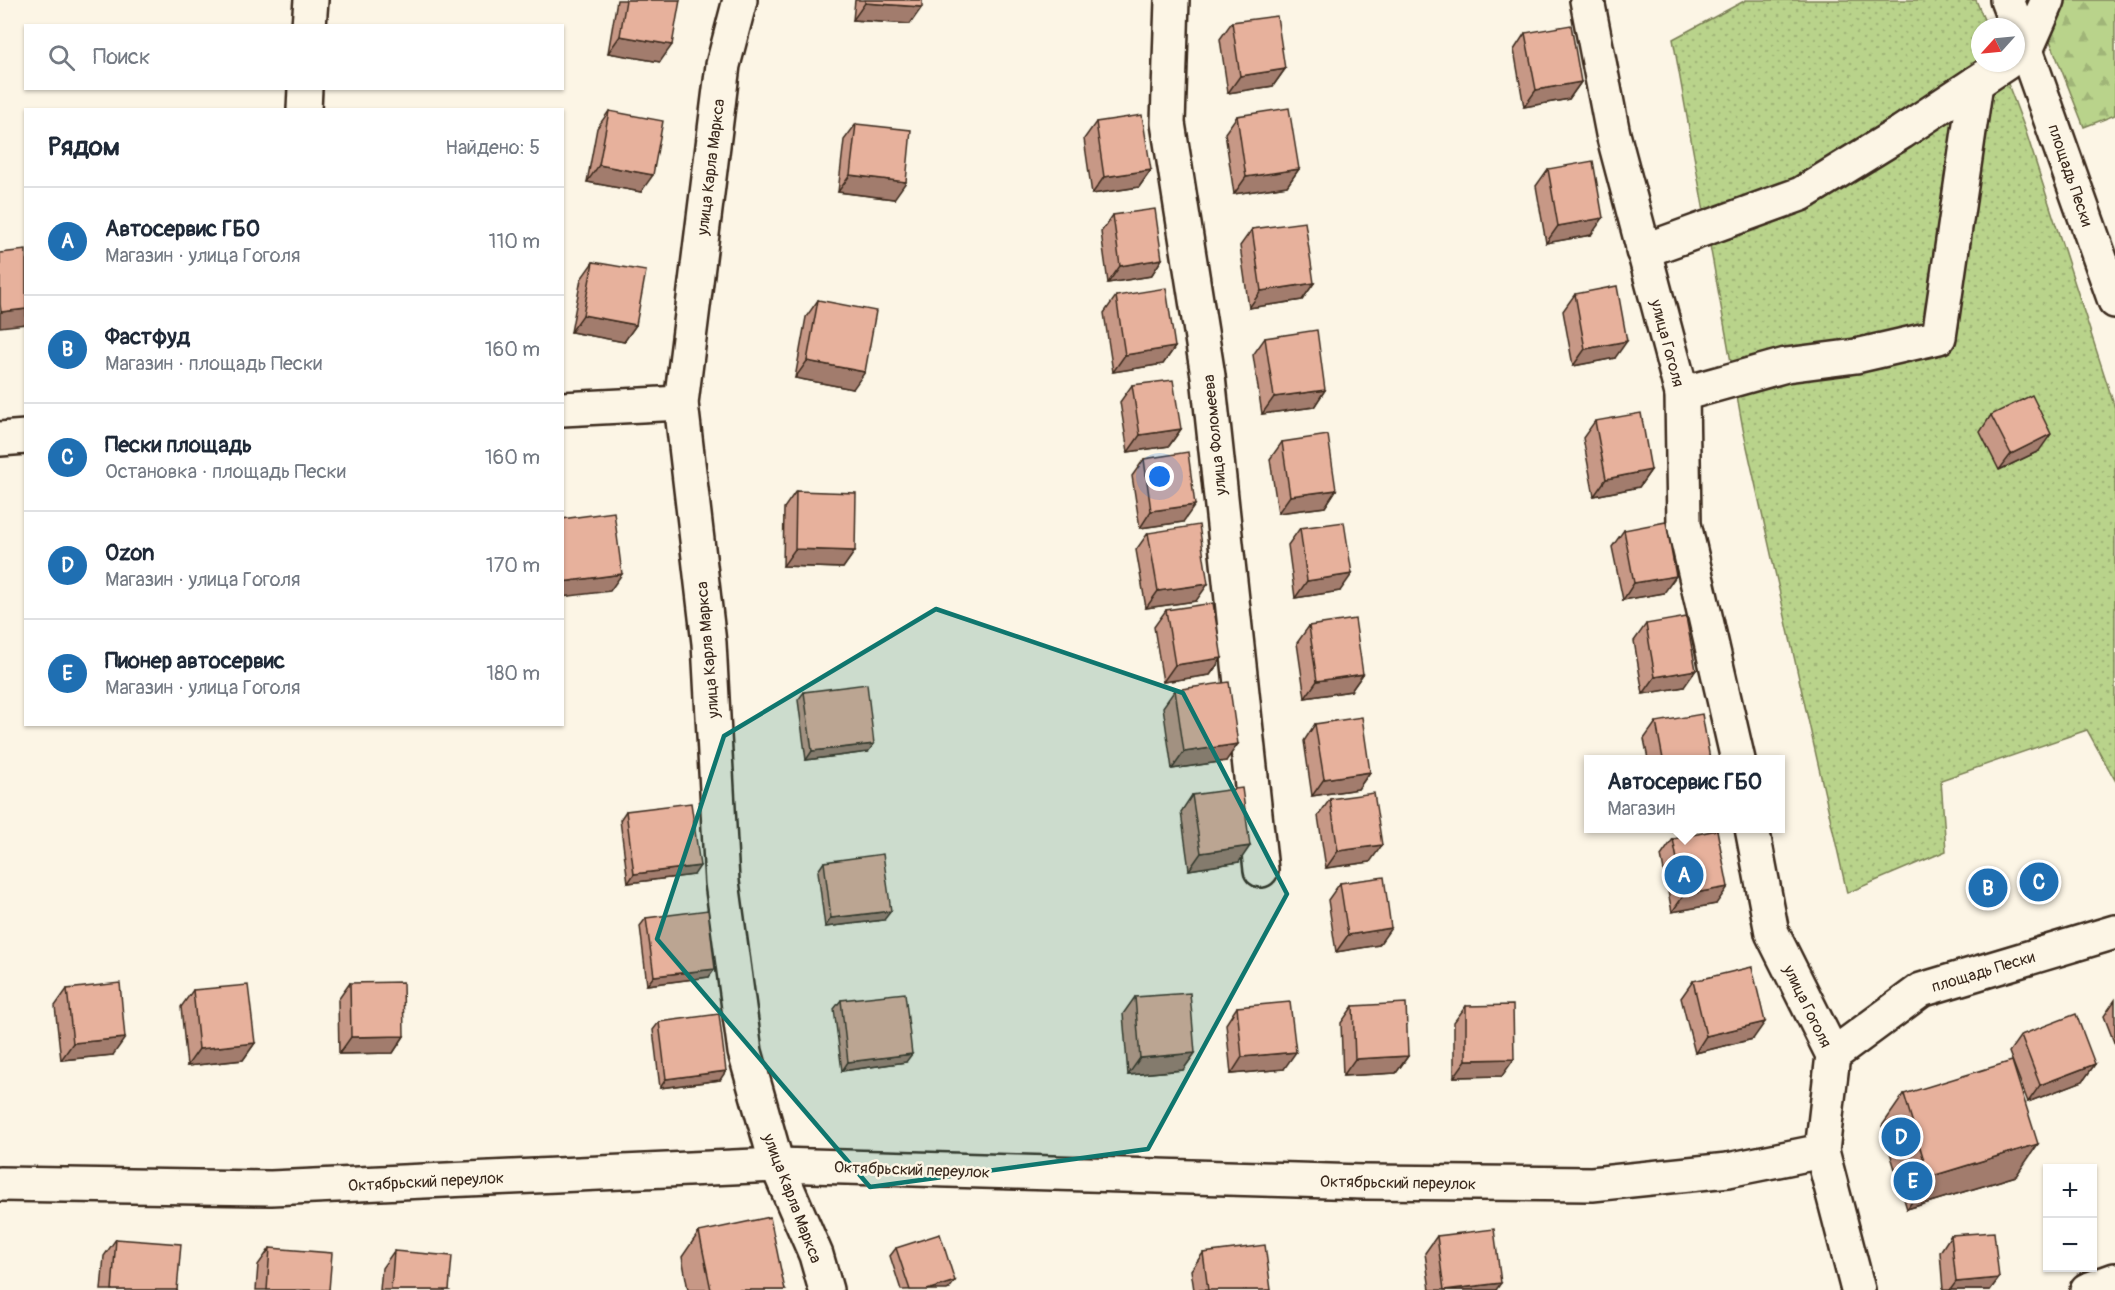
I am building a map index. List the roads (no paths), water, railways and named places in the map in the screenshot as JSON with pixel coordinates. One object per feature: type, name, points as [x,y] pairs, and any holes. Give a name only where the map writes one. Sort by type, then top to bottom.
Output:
[{"type":"street","points":[[309,24],[311,0]]},
{"type":"street","name":"улица Карла Маркса","points":[[740,0],[723,65],[681,403],[709,644],[722,882],[746,1052],[777,1165],[816,1255],[826,1290]]},
{"type":"street","name":"улица Фоломеева","points":[[1172,0],[1168,123],[1208,376],[1261,870]]},
{"type":"street","name":"улица Гоголя","points":[[1587,0],[1613,134],[1682,394],[1684,524],[1737,755]]},
{"type":"street","points":[[2007,0],[2010,18]]},
{"type":"street","points":[[2025,40],[2048,0]]},
{"type":"street","points":[[1643,251],[1801,194],[1902,132],[1992,72]]},
{"type":"street","name":"площадь Пески","points":[[2022,72],[2115,301]]},
{"type":"street","points":[[1682,394],[1786,365],[1857,356],[1938,337],[1977,82]]},
{"type":"street","points":[[304,108],[305,90]]},
{"type":"street","points":[[564,409],[681,403]]},
{"type":"street","points":[[0,439],[24,437]]},
{"type":"street","name":"улица Гоголя","points":[[1753,833],[1772,933],[1833,1055],[1822,1151],[1858,1290]]},
{"type":"street","name":"площадь Пески","points":[[1833,1055],[1921,990],[2115,932]]},
{"type":"street","name":"Октябрьский переулок","points":[[0,1184],[271,1188],[777,1165],[1363,1182],[1592,1184],[1728,1170],[1822,1151]]},
{"type":"street","points":[[2087,1290],[2115,1280]]},
{"type":"place","name":"Автосервис ГБО","points":[[1684,875]]},
{"type":"place","name":"Пески площадь","points":[[2039,882]]},
{"type":"place","name":"Фастфуд","points":[[1988,888]]},
{"type":"place","name":"Ozon","points":[[1901,1137]]},
{"type":"place","name":"Пионер автосервис","points":[[1913,1181]]}]
